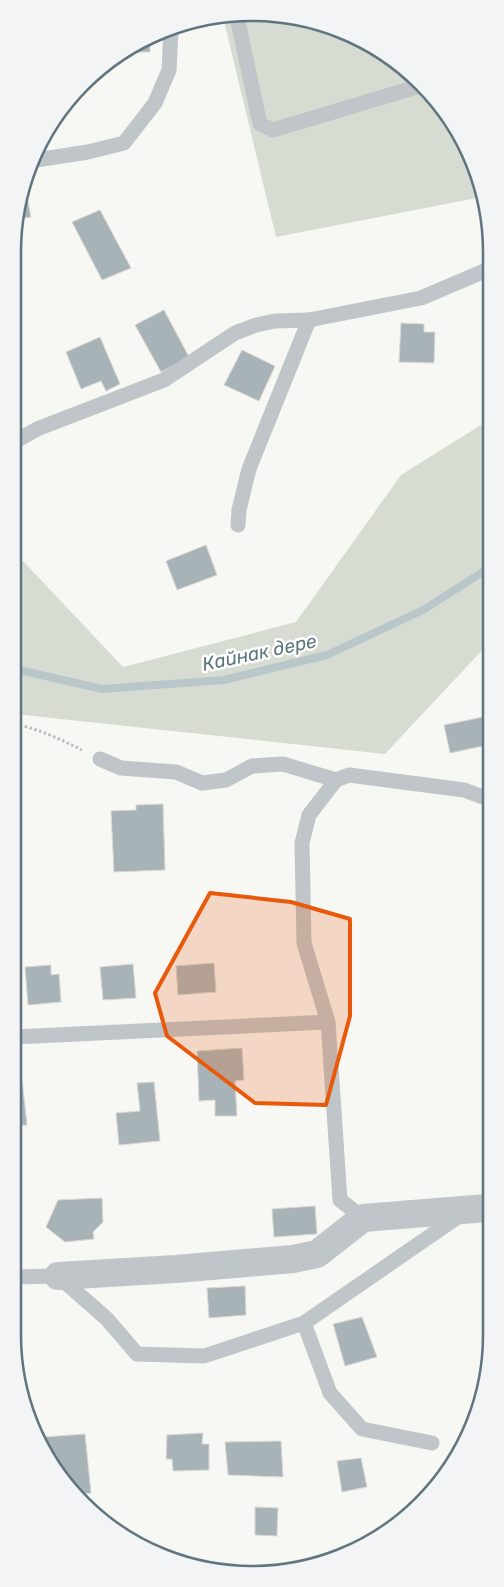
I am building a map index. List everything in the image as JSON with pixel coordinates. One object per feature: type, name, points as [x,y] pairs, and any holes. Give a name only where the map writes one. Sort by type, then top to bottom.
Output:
[{"type":"street","points":[[58,1276],[176,1269],[293,1259],[317,1254],[363,1218],[477,1209]]},
{"type":"lane","points":[[238,22],[260,124],[273,130],[414,88]]},
{"type":"lane","points":[[41,159],[88,152],[124,143],[156,103],[169,70],[171,36]]},
{"type":"lane","points":[[21,438],[37,429],[164,380],[235,333],[256,325],[275,321],[309,320],[421,298],[483,272]]},
{"type":"lane","points":[[238,525],[239,510],[249,469],[309,320]]},
{"type":"lane","points":[[100,760],[121,768],[176,772],[202,783],[226,780],[252,766],[283,764],[336,780]]},
{"type":"lane","points":[[363,1218],[340,1200],[328,1022],[304,943],[302,843],[309,814],[336,780],[349,775],[464,790],[483,797]]},
{"type":"lane","points":[[21,1037],[328,1022]]},
{"type":"lane","points":[[21,1277],[58,1276],[108,1319],[137,1354],[204,1356],[304,1323],[477,1209]]},
{"type":"lane","points":[[304,1323],[330,1393],[362,1429],[432,1443]]},
{"type":"path","points":[[21,725],[56,737],[100,760]]},
{"type":"highlighted area","points":[[210,893],[291,902],[350,919],[350,1016],[326,1105],[255,1103],[167,1036],[155,993]]},
{"type":"shaded area","points":[[252,21],[282,23],[312,29],[354,45],[380,60],[415,89],[444,124],[459,150],[475,192],[476,198],[276,237],[224,23]]},
{"type":"shaded area","points":[[483,424],[483,649],[385,754],[21,715],[21,562],[23,561],[123,667],[296,622],[401,475]]},
{"type":"building","points":[[150,45],[150,52],[137,52]]},
{"type":"building","points":[[28,200],[31,217],[24,218]]},
{"type":"building","points":[[100,210],[131,268],[102,280],[72,222]]},
{"type":"building","points":[[164,310],[189,357],[161,372],[135,325]]},
{"type":"building","points":[[401,323],[424,324],[424,332],[435,332],[434,363],[399,362]]},
{"type":"building","points":[[100,337],[120,384],[106,391],[101,381],[81,389],[66,352]]},
{"type":"building","points":[[242,350],[275,366],[259,401],[224,385]]},
{"type":"building","points":[[206,545],[217,575],[177,590],[166,561]]},
{"type":"building","points":[[483,717],[483,746],[450,753],[444,725]]},
{"type":"building","points":[[163,804],[165,870],[114,872],[111,811],[136,810],[136,805]]},
{"type":"building","points":[[214,963],[216,992],[178,995],[176,966]]},
{"type":"building","points":[[133,964],[136,998],[103,1000],[100,967]]},
{"type":"building","points":[[51,965],[51,975],[59,974],[61,1002],[28,1005],[25,967]]},
{"type":"building","points":[[242,1048],[244,1080],[235,1081],[237,1116],[215,1116],[215,1100],[199,1101],[197,1051]]},
{"type":"building","points":[[21,1070],[27,1125],[21,1125]]},
{"type":"building","points":[[154,1082],[160,1141],[119,1145],[116,1113],[140,1111],[137,1083]]},
{"type":"building","points":[[102,1198],[103,1222],[93,1232],[94,1239],[65,1242],[46,1227],[58,1200]]},
{"type":"building","points":[[315,1206],[317,1234],[274,1237],[272,1209]]},
{"type":"building","points":[[245,1286],[246,1315],[209,1318],[207,1288]]},
{"type":"building","points":[[362,1317],[377,1357],[345,1366],[333,1324]]},
{"type":"building","points":[[203,1433],[202,1444],[209,1444],[209,1470],[173,1471],[172,1459],[166,1459],[167,1435]]},
{"type":"building","points":[[85,1434],[91,1493],[85,1494],[69,1475],[45,1437]]},
{"type":"building","points":[[281,1441],[283,1477],[228,1475],[225,1442]]},
{"type":"building","points":[[361,1458],[367,1487],[342,1492],[337,1461]]},
{"type":"building","points":[[255,1507],[278,1508],[277,1536],[255,1535]]},
{"type":"waterway","name":"Кайнак дере","points":[[21,670],[102,689],[224,680],[327,655],[423,610],[483,572]]}]
